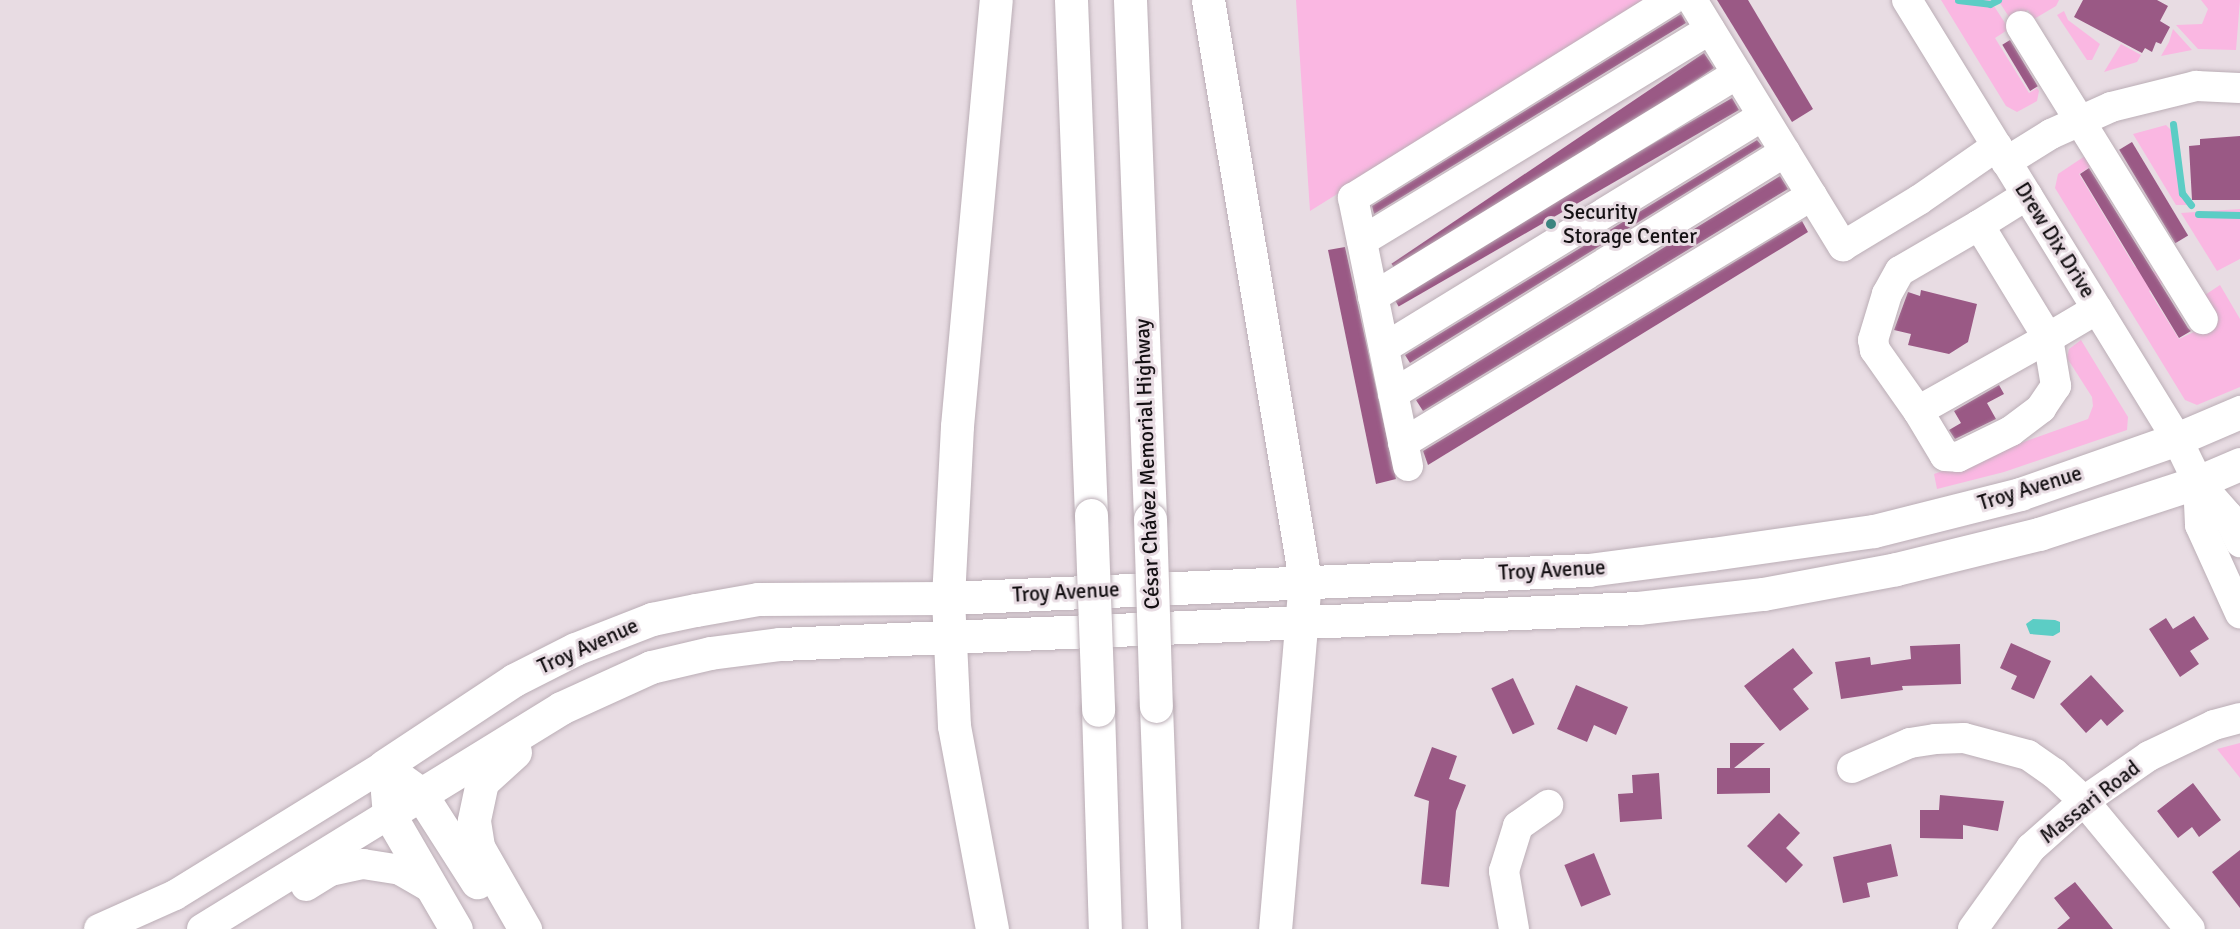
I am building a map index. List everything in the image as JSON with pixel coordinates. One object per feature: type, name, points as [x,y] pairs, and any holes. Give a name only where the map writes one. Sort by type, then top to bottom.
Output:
[{"type":"main road","points":[[992,929],[954,726],[948,639],[948,598],[957,426],[996,0]]},
{"type":"main road","points":[[1071,0],[1106,929]]},
{"type":"main road","name":"César Chávez Memorial Highway","points":[[1130,0],[1164,929]]},
{"type":"main road","points":[[1208,0],[1305,580],[1275,929]]},
{"type":"main road","name":"Troy Avenue","points":[[384,766],[514,680],[575,649],[652,619],[758,599],[948,598],[1305,580],[1588,570],[1874,531],[2020,494],[2177,440],[2240,412]]},
{"type":"main road","name":"Troy Avenue","points":[[389,814],[561,708],[651,667],[710,653],[780,644],[948,639],[1638,608],[1763,594],[1896,569],[2039,534],[2198,482],[2240,464]]},
{"type":"main road","points":[[525,929],[478,847],[474,821],[482,782],[561,708]]},
{"type":"main road","points":[[384,766],[420,793],[505,929]]},
{"type":"main road","points":[[384,766],[389,814],[456,929]]},
{"type":"street","points":[[1671,0],[1353,198],[1406,455],[1812,195]]},
{"type":"street","points":[[1692,0],[1843,246],[2001,154],[2080,121],[2152,94],[2196,86],[2240,88]]},
{"type":"street","name":"Drew Dix Drive","points":[[1907,0],[2177,440],[2198,482]]},
{"type":"street","points":[[2021,26],[2203,319]]},
{"type":"street","points":[[1362,241],[1710,29]]},
{"type":"street","points":[[1373,297],[1737,74]]},
{"type":"street","points":[[1384,348],[1763,116]]},
{"type":"street","points":[[1393,393],[1785,152]]},
{"type":"street","points":[[1979,225],[2048,338],[2056,386],[2041,408],[2011,431],[1959,457],[1946,456],[1875,350],[1873,340],[1887,294],[1900,272],[2027,195]]},
{"type":"street","points":[[1918,411],[2097,309]]},
{"type":"street","points":[[2198,482],[2228,516],[2240,542]]},
{"type":"street","points":[[2198,482],[2200,525],[2240,613]]},
{"type":"street","name":"Massari Road","points":[[1973,929],[2031,848],[2084,801],[2149,756],[2214,725],[2240,718]]},
{"type":"street","points":[[1852,768],[1910,743],[1964,738],[2028,755],[2054,773],[2084,801],[2190,929]]},
{"type":"street","name":"Troy Avenue","points":[[99,929],[175,895],[384,766]]},
{"type":"street","points":[[1514,929],[1504,871],[1518,826],[1548,805]]},
{"type":"street","name":"Troy Avenue","points":[[202,929],[389,814]]},
{"type":"street","points":[[234,929],[330,871],[352,866],[400,870],[431,888]]},
{"type":"shaded area","points":[[1296,0],[1648,0],[1310,211]]},
{"type":"shaded area","points":[[1941,0],[1990,0],[2009,29],[1995,38],[2029,93],[2037,88],[2039,91],[2037,101],[2017,112],[2006,106]]},
{"type":"shaded area","points":[[1998,0],[2059,0],[2056,6],[2034,19],[2028,10],[2011,20]]},
{"type":"shaded area","points":[[2201,0],[2240,0],[2236,50],[2198,49],[2176,25],[2202,24],[2208,9]]},
{"type":"shaded area","points":[[2064,11],[2068,20],[2100,44],[2092,60],[2087,60],[2057,15]]},
{"type":"shaded area","points":[[2173,29],[2192,50],[2161,56],[2169,42]]},
{"type":"shaded area","points":[[2121,44],[2141,55],[2137,62],[2104,72]]},
{"type":"shaded area","points":[[2166,125],[2172,131],[2180,195],[2188,205],[2176,205],[2133,134]]},
{"type":"shaded area","points":[[2085,156],[2091,166],[2079,174],[2135,267],[2144,263],[2150,274],[2157,270],[2164,282],[2149,291],[2179,339],[2219,320],[2205,295],[2220,285],[2240,319],[2240,387],[2197,405],[2185,400],[2055,188],[2058,174]]},
{"type":"shaded area","points":[[2240,209],[2240,259],[2217,271],[2181,213]]},
{"type":"shaded area","points":[[2081,340],[2128,417],[2127,430],[2004,472],[1937,489],[1934,474],[2088,419],[2093,406],[2092,397],[2067,358],[2069,349]]},
{"type":"shaded area","points":[[2240,743],[2240,778],[2217,749]]},
{"type":"water","points":[[2033,619],[2060,622],[2060,632],[2053,636],[2030,634],[2026,624]]},
{"type":"building","points":[[1717,0],[1748,0],[1813,109],[1792,122]]},
{"type":"building","points":[[2083,0],[2157,0],[2168,6],[2160,21],[2170,27],[2161,44],[2156,42],[2152,52],[2145,48],[2142,53],[2074,17]]},
{"type":"building","points":[[1681,14],[1686,23],[1374,214],[1372,206]]},
{"type":"building","points":[[2010,40],[2038,86],[2030,91],[2002,45]]},
{"type":"building","points":[[1704,53],[1714,68],[1402,279],[1391,264]]},
{"type":"building","points":[[1732,98],[1739,110],[1399,307],[1392,294]]},
{"type":"building","points":[[2240,136],[2240,200],[2192,200],[2189,146],[2200,145],[2200,139]]},
{"type":"building","points":[[1757,140],[1762,146],[1410,363],[1405,355]]},
{"type":"building","points":[[2132,142],[2188,235],[2175,243],[2119,150]]},
{"type":"building","points":[[2089,168],[2191,331],[2179,338],[2080,174]]},
{"type":"building","points":[[1780,176],[1788,189],[1423,411],[1416,400]]},
{"type":"building","points":[[1802,221],[1808,232],[1428,465],[1423,451]]},
{"type":"building","points":[[1345,247],[1396,479],[1376,484],[1328,250]]},
{"type":"building","points":[[1921,290],[1977,304],[1968,342],[1949,354],[1908,345],[1911,334],[1894,330],[1908,292],[1920,296]]},
{"type":"building","points":[[1999,385],[2004,394],[1987,403],[1996,419],[1955,439],[1949,430],[1961,423],[1954,411]]},
{"type":"building","points":[[2194,616],[2209,639],[2190,651],[2199,664],[2180,677],[2149,629],[2166,618],[2173,629]]},
{"type":"building","points":[[2011,643],[2051,661],[2034,699],[2011,689],[2017,676],[2000,668]]},
{"type":"building","points":[[1960,644],[1961,684],[1902,686],[1903,690],[1841,699],[1835,662],[1870,657],[1871,665],[1911,659],[1910,646]]},
{"type":"building","points":[[1793,648],[1813,673],[1793,689],[1809,709],[1780,731],[1744,686]]},
{"type":"building","points":[[2091,675],[2124,711],[2107,726],[2101,719],[2086,733],[2060,704]]},
{"type":"building","points":[[1513,678],[1535,724],[1513,734],[1491,688]]},
{"type":"building","points":[[1576,685],[1628,707],[1616,735],[1594,725],[1587,742],[1557,729]]},
{"type":"building","points":[[1730,743],[1765,743],[1734,768],[1770,768],[1770,793],[1717,794],[1717,768],[1730,768]]},
{"type":"building","points":[[1432,747],[1457,756],[1449,779],[1466,785],[1456,811],[1449,887],[1421,884],[1429,801],[1414,796]]},
{"type":"building","points":[[1659,773],[1662,819],[1620,822],[1618,794],[1633,793],[1632,775]]},
{"type":"building","points":[[2193,783],[2221,820],[2199,837],[2192,827],[2178,838],[2157,811]]},
{"type":"building","points":[[1940,795],[2004,801],[1998,831],[1963,825],[1963,839],[1920,838],[1920,810],[1939,810]]},
{"type":"building","points":[[1779,813],[1800,833],[1786,848],[1803,865],[1786,883],[1747,846]]},
{"type":"building","points":[[1891,844],[1898,876],[1867,883],[1870,897],[1843,903],[1833,857]]},
{"type":"building","points":[[2240,850],[2240,908],[2212,872]]},
{"type":"building","points":[[1594,853],[1611,895],[1581,907],[1564,865]]},
{"type":"building","points":[[2075,882],[2113,929],[2057,929],[2070,918],[2054,898]]},
{"type":"waterway","points":[[1958,0],[1990,4],[1998,0]]},
{"type":"waterway","points":[[2173,124],[2182,193],[2191,205]]},
{"type":"waterway","points":[[2198,214],[2240,215]]},
{"type":"place","name":"Security Storage Center","points":[[1551,224]]}]
